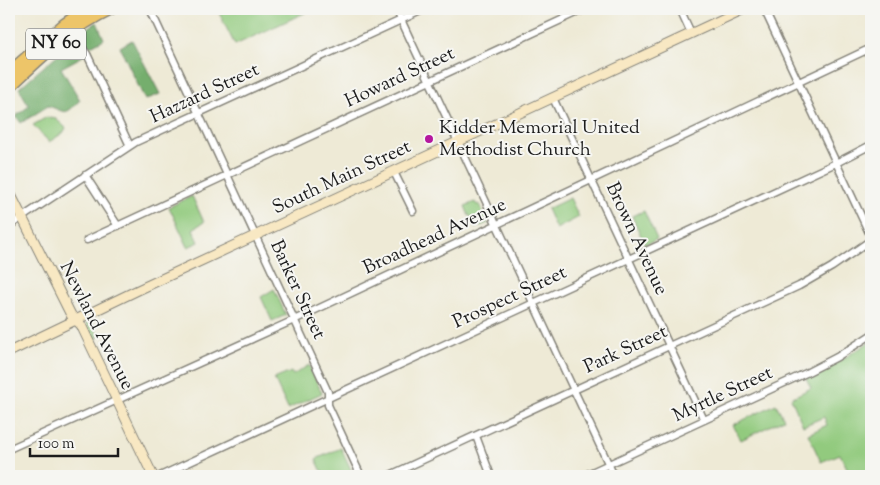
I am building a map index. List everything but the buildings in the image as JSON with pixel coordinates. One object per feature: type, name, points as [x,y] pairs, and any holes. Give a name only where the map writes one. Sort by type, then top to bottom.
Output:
[{"type":"highway","name":"NY 60","points":[[9,87],[87,9]]},
{"type":"highway","name":"NY 60","points":[[9,72],[68,27],[110,9]]},
{"type":"street","name":"Barker Street","points":[[150,9],[328,392],[328,405],[361,476]]},
{"type":"street","points":[[396,9],[614,476]]},
{"type":"street","name":"Hazzard Street","points":[[9,226],[130,146],[425,9]]},
{"type":"street","name":"Howard Street","points":[[87,240],[585,9]]},
{"type":"street","points":[[680,9],[691,33]]},
{"type":"street","name":"South Main Street","points":[[10,349],[744,9]]},
{"type":"street","points":[[764,9],[871,238]]},
{"type":"street","points":[[68,27],[87,54],[130,146]]},
{"type":"street","name":"Broadhead Avenue","points":[[9,449],[294,320],[871,48]]},
{"type":"street","name":"Brown Avenue","points":[[553,98],[704,420]]},
{"type":"street","name":"Prospect Street","points":[[160,476],[836,163],[871,145]]},
{"type":"street","points":[[394,172],[413,211]]},
{"type":"street","points":[[85,175],[118,226]]},
{"type":"street","name":"Newland Avenue","points":[[9,191],[71,315],[81,325],[154,476]]},
{"type":"street","name":"Park Street","points":[[388,476],[807,282],[844,260],[871,238]]},
{"type":"street","name":"Myrtle Street","points":[[584,476],[828,362],[871,336]]},
{"type":"street","points":[[476,436],[491,476]]},
{"type":"street","points":[[404,469],[407,476]]},
{"type":"green space","points":[[223,9],[313,9],[235,45],[218,11]]},
{"type":"green space","points":[[97,22],[104,39],[89,47],[82,32]]},
{"type":"green space","points":[[132,40],[160,94],[145,100],[120,47]]},
{"type":"green space","points":[[72,42],[83,56],[61,68],[80,100],[65,112],[48,106],[21,123],[16,116],[29,106],[19,88]]},
{"type":"green space","points":[[47,117],[56,119],[66,128],[63,133],[49,142],[33,125]]},
{"type":"green space","points":[[192,196],[204,222],[193,229],[199,242],[188,247],[169,207]]},
{"type":"green space","points":[[570,198],[579,217],[556,229],[547,209]]},
{"type":"green space","points":[[475,202],[477,205],[479,204],[488,223],[475,228],[472,217],[469,216],[465,206]]},
{"type":"green space","points":[[644,211],[657,239],[645,245],[632,216]]},
{"type":"green space","points":[[274,289],[286,315],[272,321],[261,297]]},
{"type":"green space","points":[[91,320],[99,337],[94,340],[86,323]]},
{"type":"green space","points":[[871,341],[871,476],[851,476],[840,454],[821,462],[808,434],[827,425],[824,417],[803,426],[791,398],[811,388],[806,378],[838,362]]},
{"type":"green space","points":[[309,365],[322,393],[288,409],[274,379],[291,372],[293,375]]},
{"type":"green space","points":[[776,404],[784,419],[741,440],[733,425]]},
{"type":"green space","points":[[341,448],[354,476],[324,476],[316,459]]},
{"type":"place","name":"Kidder Memorial United Methodist Church","points":[[429,139]]}]
